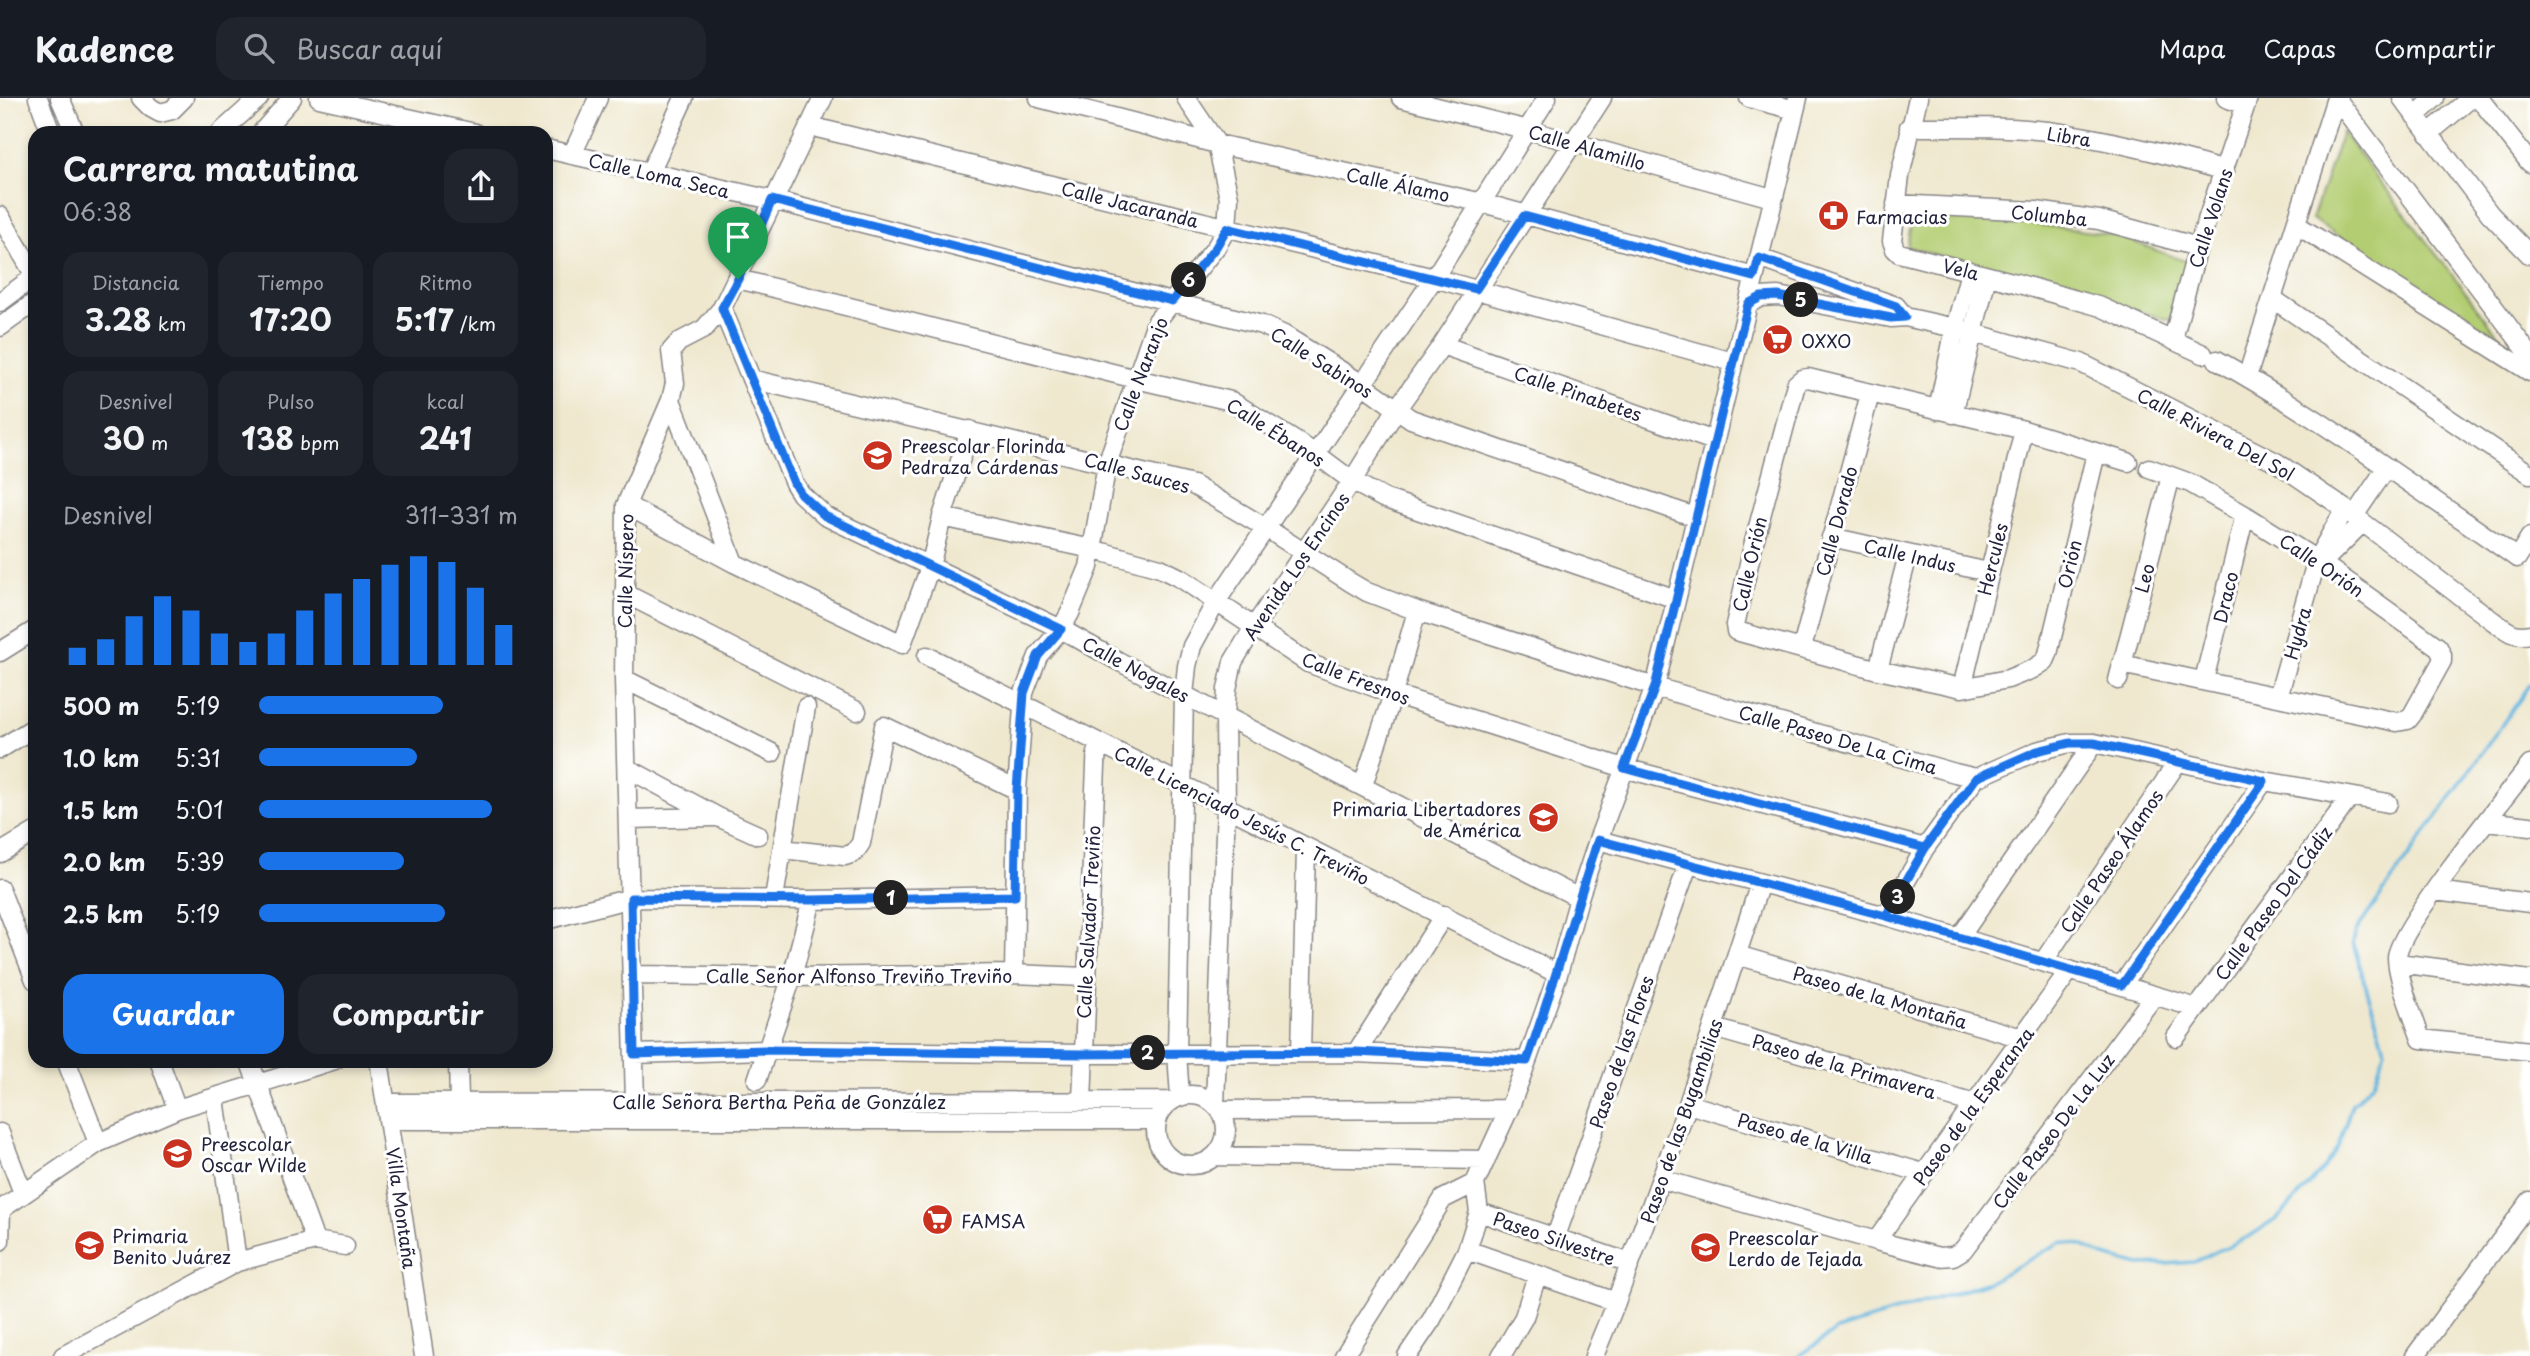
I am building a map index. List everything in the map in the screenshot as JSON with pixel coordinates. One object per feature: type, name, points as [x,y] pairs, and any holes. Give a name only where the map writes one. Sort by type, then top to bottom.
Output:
[{"type":"street","points":[[38,98],[48,126]]},
{"type":"street","points":[[60,98],[72,126]]},
{"type":"street","points":[[141,98],[160,113],[178,104]]},
{"type":"street","points":[[228,126],[259,98]]},
{"type":"street","points":[[267,126],[292,98]]},
{"type":"street","points":[[319,98],[444,126]]},
{"type":"street","points":[[572,155],[598,98]]},
{"type":"street","points":[[650,172],[684,98]]},
{"type":"street","name":"Calle Níspero","points":[[635,1102],[625,679],[626,505],[676,383],[671,351],[679,342],[704,329],[722,308],[823,98]]},
{"type":"street","name":"Calle Álamo","points":[[1039,98],[1217,144],[1483,203],[1754,277]]},
{"type":"street","points":[[1186,98],[1217,144],[1229,198],[1227,228]]},
{"type":"street","name":"Calle Alamillo","points":[[1401,98],[1528,130],[1772,198]]},
{"type":"street","points":[[1176,1099],[1184,695],[1192,646],[1216,602],[1434,278],[1547,98]]},
{"type":"street","name":"Avenida Los Encinos","points":[[1218,1108],[1216,1054],[1226,806],[1225,716],[1227,688],[1233,662],[1602,98]]},
{"type":"street","points":[[1407,1356],[1432,1319],[1467,1250],[1479,1212],[1475,1183],[1509,1109],[1527,1061],[1558,974],[1598,840],[1655,687],[1796,104],[1749,98]]},
{"type":"street","name":"Vela","points":[[1918,98],[1909,127],[1896,204],[1892,241],[1899,253],[2101,307],[2173,339],[2247,377],[2387,467],[2517,558],[2530,537]]},
{"type":"street","points":[[2226,98],[2247,101]]},
{"type":"street","points":[[2247,377],[2336,98],[2530,355]]},
{"type":"street","points":[[2402,98],[2490,214],[2530,255]]},
{"type":"street","points":[[2415,116],[2435,98]]},
{"type":"street","points":[[2428,134],[2471,98]]},
{"type":"street","points":[[2479,98],[2530,163]]},
{"type":"street","name":"Calle Volans","points":[[2173,339],[2198,247],[2247,101]]},
{"type":"street","name":"Calle Jacaranda","points":[[809,126],[1434,278],[1733,362]]},
{"type":"street","name":"Libra","points":[[1909,127],[1972,126],[2048,131],[2147,149],[2225,171]]},
{"type":"street","name":"Calle Loma Seca","points":[[553,151],[772,200]]},
{"type":"street","name":"Calle Sabinos","points":[[772,200],[1262,326],[1284,335],[1362,384],[1396,410],[1428,426],[1695,517]]},
{"type":"street","name":"Columba","points":[[1896,204],[2048,213],[2099,220],[2198,247]]},
{"type":"street","points":[[0,216],[28,264]]},
{"type":"street","points":[[2297,225],[2530,372]]},
{"type":"street","name":"Calle Naranjo","points":[[1014,974],[1017,790],[1023,705],[1029,676],[1038,656],[1061,629],[1083,583],[1107,464],[1156,322],[1216,247],[1227,228]]},
{"type":"street","name":"Calle Riviera Del Sol","points":[[1759,258],[1896,306],[1905,317]]},
{"type":"street","points":[[1778,296],[1785,268]]},
{"type":"street","points":[[1945,412],[1979,274]]},
{"type":"street","name":"Calle Ébanos","points":[[738,279],[1231,401],[1316,454],[1352,481],[1383,498],[1676,599]]},
{"type":"street","points":[[0,302],[28,281]]},
{"type":"street","points":[[1831,306],[1836,286]]},
{"type":"street","name":"Calle Riviera Del Sol","points":[[1748,304],[1761,297],[1778,296],[1891,318],[1905,317],[1964,330],[2081,363],[2276,462],[2354,516],[2513,635],[2529,636]]},
{"type":"street","points":[[2273,299],[2530,474]]},
{"type":"street","points":[[0,327],[28,307]]},
{"type":"street","name":"Calle Nogales","points":[[722,308],[794,483],[825,516],[1061,629],[1579,898]]},
{"type":"street","name":"Calle Pinabetes","points":[[1442,345],[1714,441]]},
{"type":"street","name":"Calle Orión","points":[[2033,670],[2008,679],[1962,688],[1878,670],[1736,631],[1735,625],[1756,532],[1796,384],[1808,378],[2024,430],[2128,462]]},
{"type":"street","name":"Calle Sauces","points":[[751,379],[1193,485],[1367,592],[1417,611],[1655,687]]},
{"type":"street","name":"Calle Dorado","points":[[1802,649],[1870,394]]},
{"type":"street","points":[[671,400],[734,563]]},
{"type":"street","points":[[626,505],[734,563],[902,644],[930,567],[942,517],[970,430]]},
{"type":"street","name":"Hercules","points":[[1962,688],[2024,430]]},
{"type":"street","name":"Orión","points":[[2033,670],[2045,661],[2048,654],[2096,453]]},
{"type":"street","name":"Hydra","points":[[2278,697],[2319,564],[2387,467]]},
{"type":"street","name":"Calle Orión","points":[[2149,468],[2190,484],[2245,515],[2438,647],[2442,655],[2442,662],[2408,720],[2397,722],[2278,697]]},
{"type":"street","name":"Leo","points":[[2171,477],[2120,672],[2204,680]]},
{"type":"street","name":"Draco","points":[[2204,680],[2245,515]]},
{"type":"street","name":"Calle Fresnos","points":[[942,517],[1091,549],[1160,568],[1308,663],[1393,694],[1624,768],[1925,848]]},
{"type":"street","name":"Calle Indus","points":[[1831,537],[1988,572]]},
{"type":"street","points":[[1878,670],[1908,555]]},
{"type":"street","points":[[624,593],[857,710]]},
{"type":"street","points":[[1363,785],[1417,611]]},
{"type":"street","points":[[0,652],[28,634]]},
{"type":"street","name":"Calle Licenciado Jesús C. Treviño","points":[[927,656],[1558,974]]},
{"type":"street","points":[[625,679],[772,753]]},
{"type":"street","points":[[2204,680],[2278,697]]},
{"type":"street","name":"Calle Paseo De La Cima","points":[[1655,687],[1976,778]]},
{"type":"street","points":[[774,898],[806,707]]},
{"type":"street","points":[[782,849],[845,856],[857,849],[861,843],[884,726],[1017,790]]},
{"type":"street","points":[[0,749],[28,731]]},
{"type":"street","name":"Calle Salvador Treviño","points":[[1082,1101],[1085,977],[1097,742]]},
{"type":"street","points":[[1886,916],[1925,848],[1976,778],[2037,751],[2070,743],[2094,743],[2264,781],[2388,803]]},
{"type":"street","points":[[1960,937],[2094,743]]},
{"type":"street","name":"Calle Paseo Álamos","points":[[2043,962],[2179,761]]},
{"type":"street","points":[[2530,765],[2435,891],[2404,937],[2397,954],[2421,1039],[2530,1051]]},
{"type":"street","points":[[627,768],[718,817],[758,835]]},
{"type":"street","points":[[2122,985],[2264,781]]},
{"type":"street","name":"Calle Paseo Del Cádiz","points":[[2176,1037],[2350,797]]},
{"type":"street","points":[[628,818],[718,817]]},
{"type":"street","points":[[2486,821],[2530,826]]},
{"type":"street","points":[[0,853],[28,836]]},
{"type":"street","points":[[1598,840],[1886,916],[2197,1008]]},
{"type":"street","points":[[1301,1053],[1306,848]]},
{"type":"street","name":"Paseo de las Flores","points":[[1555,1239],[1688,865]]},
{"type":"street","name":"Paseo de las Bugambilias","points":[[1594,1356],[1688,1104],[1760,883]]},
{"type":"street","points":[[0,889],[28,962]]},
{"type":"street","points":[[2435,891],[2530,903]]},
{"type":"street","points":[[553,918],[631,898],[812,900],[1015,896]]},
{"type":"street","points":[[757,1080],[792,977],[812,900]]},
{"type":"street","points":[[1356,1052],[1444,915]]},
{"type":"street","name":"Paseo de la Montaña","points":[[1737,955],[2022,1038]]},
{"type":"street","points":[[2398,963],[2530,980]]},
{"type":"street","name":"Paseo de la Esperanza","points":[[1875,1241],[2070,970]]},
{"type":"street","name":"Calle Señor Alfonso Treviño Treviño","points":[[633,975],[792,977],[1014,974],[1085,977]]},
{"type":"street","name":"Calle Paseo De La Luz","points":[[1875,1241],[1946,1257],[1964,1250],[2154,996]]},
{"type":"street","name":"Paseo de la Primavera","points":[[1714,1028],[1975,1104]]},
{"type":"street","points":[[634,1054],[766,1050],[1083,1054],[1356,1052],[1527,1061]]},
{"type":"street","points":[[69,1068],[98,1143]]},
{"type":"street","points":[[162,1068],[177,1109]]},
{"type":"street","points":[[252,1068],[315,1241]]},
{"type":"street","points":[[0,1241],[0,1209],[98,1143],[177,1109],[308,1068]]},
{"type":"street","name":"Villa Montaña","points":[[380,1068],[424,1356]]},
{"type":"street","points":[[458,1068],[459,1102]]},
{"type":"street","points":[[1199,1096],[1218,1108],[1225,1121],[1226,1133],[1223,1144],[1214,1156],[1202,1163],[1188,1165],[1175,1162],[1165,1154],[1158,1144],[1156,1132],[1157,1120],[1163,1109],[1176,1099],[1199,1096]]},
{"type":"street","points":[[215,1098],[237,1262]]},
{"type":"street","name":"Calle Señora Bertha Peña de González","points":[[388,1111],[459,1102],[520,1111],[635,1102],[1176,1099]]},
{"type":"street","name":"Paseo de la Villa","points":[[1688,1104],[1923,1173]]},
{"type":"street","points":[[1218,1108],[1509,1109]]},
{"type":"street","name":"Calle Señora Bertha Peña de González","points":[[388,1111],[1157,1120]]},
{"type":"street","points":[[0,1133],[23,1192]]},
{"type":"street","points":[[1214,1156],[1486,1160]]},
{"type":"street","points":[[1661,1180],[1875,1241]]},
{"type":"street","points":[[1344,1356],[1443,1199],[1475,1183]]},
{"type":"street","points":[[2416,1356],[2530,1201]]},
{"type":"street","name":"Paseo Silvestre","points":[[1479,1212],[1630,1263]]},
{"type":"street","points":[[64,1356],[237,1262],[315,1241],[345,1246]]},
{"type":"street","points":[[1467,1250],[1616,1303]]},
{"type":"street","points":[[1501,1356],[1524,1317],[1537,1275]]},
{"type":"green space","points":[[2342,132],[2504,342],[2312,219]]},
{"type":"green space","points":[[1912,217],[1990,218],[2115,235],[2188,262],[2170,320],[1907,247]]},
{"type":"waterway","points":[[1799,1356],[1837,1330],[1989,1282],[2061,1242],[2081,1245],[2104,1256],[2140,1265],[2194,1262],[2250,1236],[2278,1218],[2320,1173],[2338,1147],[2352,1104],[2374,1082],[2385,1049],[2353,942],[2356,931],[2530,685]]},
{"type":"place","name":"Farmacias","points":[[1833,216]]},
{"type":"place","name":"OXXO","points":[[1778,340]]},
{"type":"place","name":"Preescolar Florinda Pedraza Cárdenas","points":[[878,455]]},
{"type":"place","name":"Primaria Libertadores de América","points":[[1544,818]]},
{"type":"place","name":"Preescolar Oscar Wilde","points":[[178,1153]]},
{"type":"place","name":"FAMSA","points":[[938,1220]]},
{"type":"place","name":"Primaria Benito Juárez","points":[[89,1245]]},
{"type":"place","name":"Preescolar Lerdo de Tejada","points":[[1705,1247]]},
{"type":"route","points":[[738,279],[722,308],[794,483],[801,494],[825,516],[1061,629],[1038,656],[1024,693],[1017,790],[1015,896],[812,900],[631,898],[634,1054],[766,1050],[1083,1054],[1356,1052],[1527,1061],[1558,974],[1598,840],[1886,916],[1925,848],[1976,778],[2037,751],[2070,743],[2094,743],[2264,781],[2122,985],[1886,916],[1925,848],[1624,768],[1655,687],[1748,304],[1761,297],[1778,296],[1896,319],[1905,317],[1896,306],[1759,258],[1754,277],[1524,216],[1476,289],[1227,228],[1216,247],[1172,301],[772,200],[738,279]]}]
